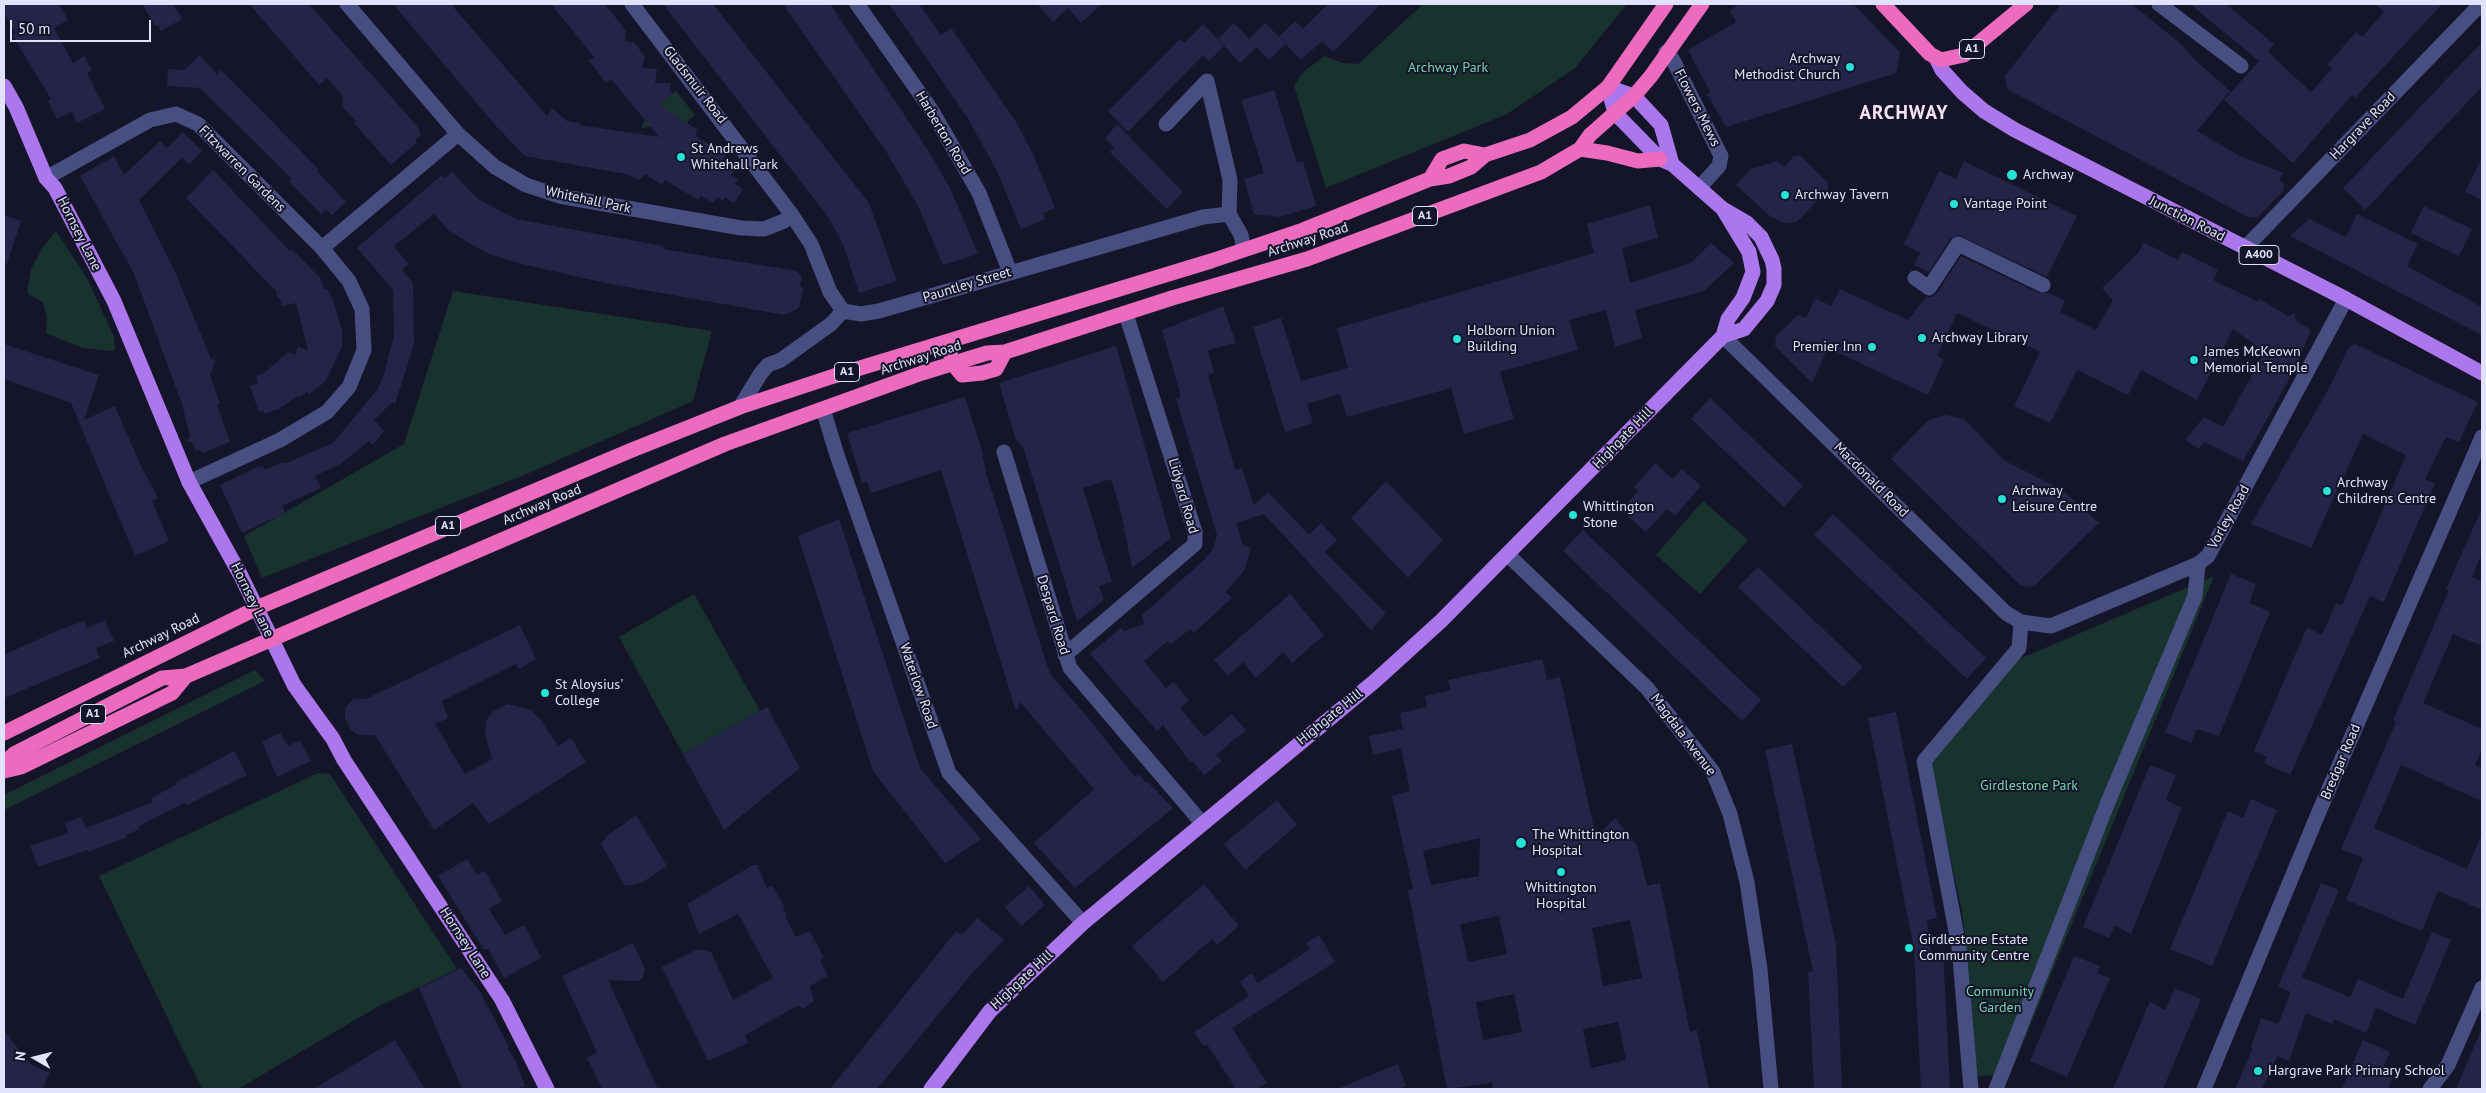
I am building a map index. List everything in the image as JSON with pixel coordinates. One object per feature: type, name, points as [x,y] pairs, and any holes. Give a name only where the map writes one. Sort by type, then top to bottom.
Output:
[{"type":"highway","name":"Archway Road","points":[[4,733],[258,607],[740,407],[1244,249],[1364,207],[1430,179],[1449,176],[1471,167],[1484,155],[1530,140],[1572,116],[1608,87],[1666,4]]},
{"type":"highway","name":"Archway Road","points":[[4,763],[14,754],[162,678],[186,676],[725,444],[954,364],[962,375],[982,373],[996,369],[1005,352],[1180,296],[1307,259],[1541,172],[1580,149],[1590,135],[1634,96],[1651,76],[1666,52],[1702,4]]},
{"type":"highway","points":[[1883,4],[1936,58]]},
{"type":"highway","name":"A1","points":[[1936,58],[1946,60],[1964,55],[2026,4]]},
{"type":"highway","points":[[1580,149],[1607,153],[1638,162],[1666,161]]},
{"type":"highway","points":[[947,342],[954,364]]},
{"type":"highway","points":[[4,771],[21,767],[172,693],[186,676]]},
{"type":"main road","name":"Junction Road","points":[[1936,58],[1950,80],[1984,111],[2048,149],[2245,248],[2482,372]]},
{"type":"main road","name":"Hornsey Lane","points":[[4,86],[10,108],[46,178],[56,188],[114,301],[189,482],[241,576],[294,685],[333,739],[344,760],[502,1000],[547,1089]]},
{"type":"main road","points":[[1608,87],[1634,96],[1661,125],[1666,161]]},
{"type":"main road","points":[[1608,87],[1615,112],[1666,161],[1723,210]]},
{"type":"main road","name":"Highgate Hill","points":[[1723,210],[1747,223],[1761,237],[1772,260],[1774,277],[1766,301],[1748,324],[1739,332],[1723,336]]},
{"type":"main road","name":"Highgate Hill","points":[[931,1089],[990,1011],[1083,923],[1386,671],[1441,621],[1723,336],[1728,319],[1743,298],[1753,272],[1751,258],[1746,246],[1723,210]]},
{"type":"street","name":"Whitehall Park","points":[[347,4],[458,134],[495,167],[526,186],[559,196],[742,228],[764,228],[784,222],[792,215]]},
{"type":"street","name":"Gladsmuir Road","points":[[632,4],[792,215]]},
{"type":"street","name":"Harberton Road","points":[[856,4],[932,111],[975,185],[1010,272]]},
{"type":"street","points":[[2159,4],[2240,66]]},
{"type":"street","name":"Hargrave Road","points":[[2245,248],[2481,4]]},
{"type":"street","name":"Flowers Mews","points":[[1666,52],[1673,60],[1721,156],[1719,166],[1699,188]]},
{"type":"street","points":[[1166,124],[1207,81],[1230,180],[1229,214],[1241,234],[1244,249]]},
{"type":"street","name":"Fitzwarren Gardens","points":[[46,178],[150,120],[176,114],[198,124],[322,248],[349,281],[362,310],[364,350],[349,387],[327,412],[280,440],[189,482]]},
{"type":"street","points":[[322,248],[458,134]]},
{"type":"street","name":"Pauntley Street","points":[[843,311],[861,314],[879,311],[968,287],[1010,272],[1203,217],[1229,214]]},
{"type":"street","points":[[740,407],[768,365],[781,360],[824,329],[843,311],[830,292],[811,244],[792,215]]},
{"type":"street","points":[[1915,278],[1929,288],[1958,244],[2043,285]]},
{"type":"street","name":"Vorley Road","points":[[2021,622],[2051,626],[2198,564],[2208,556],[2346,300]]},
{"type":"street","name":"Lidyard Road","points":[[1065,655],[1195,544],[1195,532],[1139,351],[1132,338],[1132,331],[1126,314]]},
{"type":"street","name":"Macdonald Road","points":[[1723,336],[2006,613],[2021,622]]},
{"type":"street","name":"Waterlow Road","points":[[823,409],[837,455],[949,773],[1083,923]]},
{"type":"street","name":"Bredgar Road","points":[[2204,1089],[2318,814],[2482,437]]},
{"type":"street","name":"Despard Road","points":[[1004,452],[1070,668],[1202,823]]},
{"type":"street","name":"Magdala Avenue","points":[[1508,555],[1648,688],[1713,772],[1730,814],[1747,882],[1758,951],[1771,1089]]},
{"type":"street","points":[[1996,1089],[2108,802],[2195,596],[2198,564]]},
{"type":"street","points":[[1971,1089],[1959,947],[1924,761],[2019,648],[2021,622]]},
{"type":"street","points":[[2432,1086],[2448,1065],[2482,988]]},
{"type":"green space","name":"Archway Park","points":[[1423,4],[1627,4],[1575,68],[1507,114],[1326,188],[1294,86],[1303,72],[1325,56],[1342,63],[1358,64]]},
{"type":"green space","points":[[676,91],[695,115],[686,123],[642,128],[644,121],[654,109]]},
{"type":"green space","points":[[56,231],[88,280],[114,337],[115,348],[113,351],[82,348],[46,333],[47,318],[43,302],[28,294],[28,286],[31,269],[43,247]]},
{"type":"green space","points":[[453,291],[712,331],[693,401],[522,476],[262,578],[244,536],[404,444]]},
{"type":"green space","points":[[1703,501],[1748,540],[1700,594],[1656,555]]},
{"type":"green space","name":"Girdlestone Park","points":[[2214,576],[2010,1075],[1975,1076],[1970,984],[1962,911],[1929,760],[2017,660]]},
{"type":"green space","points":[[694,594],[760,711],[683,754],[619,637]]},
{"type":"green space","points":[[255,670],[265,681],[4,810],[4,795]]},
{"type":"green space","points":[[318,773],[330,774],[457,969],[377,1007],[238,1089],[202,1089],[99,876]]},
{"type":"building","points":[[4,4],[59,4],[68,20],[54,28],[73,63],[84,56],[92,70],[87,73],[105,109],[77,123],[72,112],[57,119],[48,101],[51,99],[12,35],[15,33],[4,12]]},
{"type":"building","points":[[142,4],[173,4],[182,19],[161,31],[158,25],[155,26]]},
{"type":"building","points":[[249,4],[309,4],[417,126],[421,134],[415,140],[417,142],[391,165],[354,123],[356,122],[342,106],[343,96],[327,78],[319,85]]},
{"type":"building","points":[[393,4],[451,4],[547,116],[552,108],[567,121],[580,123],[580,125],[659,137],[611,79],[606,83],[589,61],[594,57],[551,4],[605,4],[626,31],[625,41],[635,43],[645,57],[642,68],[657,69],[655,83],[671,83],[670,90],[673,94],[659,105],[698,130],[695,135],[726,156],[723,161],[735,169],[731,175],[738,179],[735,184],[743,189],[734,203],[725,197],[723,201],[717,197],[713,203],[701,196],[698,200],[665,180],[662,185],[645,174],[640,180],[626,174],[525,156],[496,126]]},
{"type":"building","points":[[663,4],[713,4],[869,203],[897,281],[859,293],[844,247],[829,218]]},
{"type":"building","points":[[783,4],[830,4],[928,150],[950,188],[978,254],[943,265],[918,206],[887,153]]},
{"type":"building","points":[[889,4],[919,4],[941,35],[951,28],[1017,123],[1033,154],[1055,208],[1043,213],[1045,219],[1021,229],[997,171],[967,117]]},
{"type":"building","points":[[1037,4],[1102,4],[1081,23],[1068,8],[1053,22]]},
{"type":"building","points":[[1328,4],[1381,4],[1333,52],[1322,41],[1301,60],[1279,37],[1295,21],[1303,29]]},
{"type":"building","points":[[1738,4],[1853,4],[1900,52],[1896,73],[1726,127],[1707,94],[1710,92],[1688,50],[1736,22],[1730,11]]},
{"type":"building","points":[[2061,4],[2132,4],[2181,44],[2193,58],[2230,91],[2197,131],[2240,156],[2284,173],[2279,179],[2284,185],[2283,191],[2257,218],[2248,217],[2007,89],[2005,76]]},
{"type":"building","points":[[2190,4],[2226,4],[2274,44],[2268,52],[2311,92],[2332,69],[2327,65],[2356,32],[2362,37],[2384,12],[2375,4],[2442,4],[2355,98],[2352,95],[2293,163],[2224,100],[2259,61]]},
{"type":"building","points":[[1234,23],[1257,47],[1240,63],[1218,39]]},
{"type":"building","points":[[1265,23],[1286,44],[1269,60],[1249,39]]},
{"type":"building","points":[[1203,24],[1224,46],[1209,61],[1203,55],[1128,132],[1108,111],[1180,39],[1184,43]]},
{"type":"building","points":[[2482,42],[2482,87],[2365,210],[2343,188]]},
{"type":"building","points":[[200,55],[217,74],[221,70],[318,169],[317,171],[346,202],[332,215],[326,209],[321,214],[289,182],[292,179],[200,88],[167,86],[168,69],[184,70]]},
{"type":"building","points":[[1274,90],[1297,163],[1303,161],[1316,206],[1280,217],[1254,214],[1244,179],[1264,173],[1241,100]]},
{"type":"building","points":[[1117,124],[1183,192],[1167,209],[1110,152],[1114,147],[1105,138]]},
{"type":"building","points":[[183,132],[202,151],[189,165],[182,158],[139,200],[174,269],[211,359],[216,360],[210,375],[220,404],[217,405],[230,442],[202,453],[200,450],[196,451],[193,443],[187,441],[190,436],[182,404],[134,274],[80,176],[114,156],[124,175],[160,141],[167,148]]},
{"type":"building","name":"Archway Tavern","points":[[1794,156],[1801,156],[1828,183],[1828,189],[1797,222],[1785,223],[1771,217],[1736,185],[1750,169],[1778,161],[1784,167]]},
{"type":"building","points":[[2482,157],[2482,200],[2465,192]]},
{"type":"building","points":[[1964,161],[2077,216],[2047,277],[1958,235],[1950,239],[1929,272],[1914,265],[1920,253],[1904,244],[1939,171],[1956,179]]},
{"type":"building","points":[[213,170],[290,251],[292,249],[320,278],[324,290],[327,289],[333,300],[342,330],[342,347],[325,382],[309,394],[307,392],[300,397],[298,396],[279,409],[264,414],[263,410],[259,412],[250,386],[258,383],[256,376],[265,372],[288,352],[295,355],[298,347],[308,350],[296,303],[282,306],[280,299],[275,294],[277,292],[186,198]]},
{"type":"building","points":[[452,172],[478,199],[516,219],[663,246],[663,249],[797,271],[802,277],[800,285],[803,289],[799,308],[785,315],[605,283],[522,264],[489,254],[471,244],[449,231],[434,214],[394,246],[408,264],[402,270],[413,283],[414,344],[395,404],[392,402],[374,420],[384,431],[373,445],[369,441],[342,463],[315,476],[321,488],[282,506],[285,513],[242,533],[220,485],[258,467],[263,466],[265,470],[283,462],[284,464],[333,443],[377,390],[383,377],[394,336],[393,290],[357,248],[442,175],[445,178]]},
{"type":"building","name":"Holborn Union Building","points":[[1650,205],[1658,238],[1622,248],[1630,283],[1691,263],[1711,243],[1734,263],[1704,291],[1635,310],[1642,338],[1615,347],[1606,310],[1569,320],[1578,350],[1500,372],[1514,419],[1464,434],[1451,388],[1347,417],[1340,394],[1307,404],[1313,423],[1285,432],[1253,327],[1281,318],[1301,381],[1348,368],[1337,328],[1594,253],[1587,224]]},
{"type":"building","points":[[2424,206],[2472,229],[2459,256],[2411,233]]},
{"type":"building","points":[[2357,214],[2418,244],[2407,266],[2482,307],[2482,335],[2290,236],[2309,219],[2346,237]]},
{"type":"building","points":[[4,215],[21,221],[7,264],[4,263]]},
{"type":"building","points":[[2143,242],[2178,260],[2182,252],[2218,270],[2213,280],[2258,302],[2260,299],[2288,316],[2295,313],[2296,321],[2311,330],[2290,378],[2243,461],[2204,442],[2199,449],[2185,440],[2204,417],[2223,427],[2265,352],[2233,329],[2197,400],[2141,370],[2128,395],[2077,370],[2050,423],[2014,406],[2040,352],[1957,313],[1937,356],[1944,360],[1928,395],[1828,348],[1812,383],[1775,346],[1776,336],[1798,315],[1806,318],[1815,298],[1831,306],[1840,289],[1908,320],[1926,297],[1933,297],[1937,293],[1961,256],[2039,293],[2048,293],[2065,300],[2060,312],[2096,330],[2113,300],[2102,288],[2139,252]]},
{"type":"building","points":[[1223,306],[1236,343],[1208,350],[1214,373],[1208,375],[1235,470],[1242,468],[1254,505],[1268,492],[1309,535],[1321,523],[1337,540],[1325,552],[1386,613],[1371,630],[1264,514],[1236,523],[1243,545],[1251,548],[1244,571],[1226,592],[1232,598],[1194,633],[1190,629],[1171,644],[1168,641],[1144,661],[1166,688],[1173,682],[1189,700],[1180,708],[1204,737],[1232,714],[1246,730],[1216,755],[1222,761],[1204,775],[1192,761],[1190,762],[1163,725],[1157,731],[1090,654],[1121,628],[1124,631],[1144,624],[1142,615],[1204,560],[1213,549],[1217,535],[1176,399],[1181,397],[1162,330]]},
{"type":"building","points":[[4,344],[99,375],[84,420],[115,406],[139,462],[158,498],[152,501],[169,541],[135,556],[71,403],[4,379]]},
{"type":"building","points":[[2355,344],[2478,402],[2459,442],[2446,437],[2425,479],[2435,483],[2384,602],[2370,596],[2290,775],[2264,763],[2267,757],[2254,751],[2307,627],[2322,635],[2336,603],[2342,605],[2406,455],[2363,434],[2311,548],[2251,524],[2329,388],[2349,347]]},
{"type":"building","points":[[1116,346],[1171,538],[1132,568],[1120,508],[1111,479],[1083,488],[1112,582],[1099,586],[1104,600],[1077,621],[1023,447],[1016,440],[999,383]]},
{"type":"building","points":[[965,397],[982,451],[986,473],[1050,674],[1135,777],[1139,774],[1173,808],[1075,888],[1034,843],[1094,789],[1020,702],[1016,711],[941,470],[871,493],[867,482],[862,483],[847,433]]},
{"type":"building","points":[[1710,398],[1803,486],[1784,507],[1691,419]]},
{"type":"building","name":"Archway Leisure Centre","points":[[1946,415],[1964,419],[2005,461],[2061,489],[2099,523],[2034,586],[2028,587],[2019,584],[1891,459],[1928,420]]},
{"type":"building","name":"Whittington Stone","points":[[1655,463],[1673,479],[1682,469],[1701,486],[1675,516],[1667,509],[1646,532],[1621,510],[1638,491],[1634,487]]},
{"type":"building","points":[[1386,481],[1443,540],[1408,578],[1351,518]]},
{"type":"building","points":[[2482,508],[2482,553],[2472,577],[2482,581],[2482,646],[2453,634],[2423,703],[2482,729],[2482,749],[2475,765],[2482,769],[2482,801],[2401,765],[2374,828],[2467,869],[2482,834],[2482,910],[2438,891],[2422,931],[2346,900],[2363,858],[2341,849],[2396,722],[2393,720],[2449,590],[2446,589]]},
{"type":"building","points":[[1833,514],[1986,658],[1967,679],[1814,535]]},
{"type":"building","points":[[839,519],[920,768],[981,839],[945,863],[873,771],[798,536]]},
{"type":"building","points":[[1583,530],[1761,700],[1742,721],[1563,551]]},
{"type":"building","points":[[1758,567],[1863,667],[1843,687],[1738,587]]},
{"type":"building","points":[[2231,574],[2256,584],[2249,603],[2270,612],[2219,736],[2197,729],[2191,743],[2165,732]]},
{"type":"building","points":[[1290,594],[1324,635],[1292,663],[1283,652],[1256,678],[1243,662],[1228,676],[1214,660]]},
{"type":"building","points":[[105,620],[114,641],[96,648],[100,658],[4,698],[4,655],[61,629],[84,621],[87,628]]},
{"type":"building","points":[[520,625],[536,659],[519,669],[516,664],[442,701],[448,718],[435,724],[465,774],[492,759],[485,735],[486,721],[492,712],[508,704],[531,710],[540,719],[558,746],[571,738],[586,762],[489,824],[473,803],[434,830],[375,735],[358,735],[350,729],[345,718],[345,708],[354,698],[366,699]]},
{"type":"building","name":"Whittington Hospital","points":[[1542,659],[1547,680],[1560,677],[1596,837],[1615,818],[1637,846],[1647,886],[1660,883],[1690,1032],[1697,1030],[1709,1089],[1493,1089],[1492,1083],[1447,1089],[1408,890],[1413,889],[1392,796],[1410,791],[1401,748],[1373,755],[1369,736],[1403,729],[1400,713],[1427,707],[1425,696],[1451,690],[1448,680]],"holes":[[[1480,838],[1479,876],[1431,885],[1423,851]],[[1499,916],[1507,954],[1468,962],[1460,924]],[[1630,920],[1642,978],[1603,986],[1592,928]],[[1514,994],[1522,1032],[1483,1040],[1476,1002]],[[1618,1022],[1626,1060],[1591,1068],[1583,1029]]]},
{"type":"building","points":[[767,707],[800,768],[724,830],[683,754]]},
{"type":"building","points":[[1896,712],[1937,918],[1927,920],[1931,952],[1943,951],[1950,1089],[1921,1089],[1914,950],[1868,718]]},
{"type":"building","points":[[280,733],[288,746],[300,740],[311,761],[277,777],[262,742]]},
{"type":"building","points":[[1792,744],[1836,944],[1842,1089],[1814,1089],[1808,972],[1813,971],[1765,750]]},
{"type":"building","points":[[234,751],[247,775],[187,805],[185,803],[139,826],[140,829],[126,835],[127,837],[88,852],[87,850],[38,867],[30,846],[68,833],[65,823],[81,817],[86,828],[153,802],[151,798]]},
{"type":"building","points":[[2150,765],[2176,775],[2166,800],[2182,808],[2131,934],[2115,925],[2109,938],[2083,927]]},
{"type":"building","points":[[2251,799],[2277,810],[2212,966],[2170,949],[2228,811],[2243,818]]},
{"type":"building","points":[[1277,800],[1297,825],[1245,870],[1224,844]]},
{"type":"building","points":[[636,815],[667,866],[641,883],[625,886],[601,844],[607,836]]},
{"type":"building","points":[[467,859],[477,875],[485,871],[502,901],[489,909],[505,935],[524,925],[541,958],[504,978],[488,949],[483,949],[438,876]]},
{"type":"building","points":[[753,865],[757,865],[767,888],[772,886],[785,907],[782,908],[787,914],[785,916],[796,937],[810,931],[824,958],[820,960],[828,976],[810,986],[814,1001],[803,1009],[799,1005],[745,1035],[748,1043],[708,1061],[662,967],[698,949],[711,952],[733,1000],[773,978],[738,914],[699,934],[687,904]]},
{"type":"building","points":[[2321,883],[2339,890],[2302,977],[2350,997],[2358,979],[2403,999],[2432,932],[2451,940],[2415,1025],[2376,1008],[2366,1033],[2334,1019],[2332,1024],[2306,1013],[2289,1061],[2277,1056],[2262,1089],[2235,1089],[2253,1048],[2251,1047],[2261,1018],[2278,1024],[2291,992],[2278,987]]},
{"type":"building","points":[[1204,884],[1239,926],[1217,945],[1212,939],[1163,982],[1132,946]]},
{"type":"building","points":[[1029,886],[1045,905],[1021,926],[1005,907]]},
{"type":"building","points":[[977,918],[1004,940],[974,971],[877,1089],[830,1089],[956,931],[962,935]]},
{"type":"building","points":[[1319,935],[1335,962],[1232,1028],[1267,1083],[1256,1089],[1236,1089],[1207,1044],[1203,1046],[1194,1032],[1249,996],[1240,982],[1251,973],[1258,983],[1310,949],[1306,943]]},
{"type":"building","points":[[633,943],[645,969],[643,978],[637,981],[608,980],[658,1089],[602,1089],[587,1058],[597,1052],[562,976]]},
{"type":"building","points":[[2074,956],[2100,966],[2097,973],[2110,978],[2067,1077],[2030,1061]]},
{"type":"building","points":[[461,968],[479,990],[509,1047],[507,1047],[516,1062],[525,1086],[515,1089],[462,1089],[419,988]]},
{"type":"building","points":[[2175,988],[2201,999],[2163,1089],[2113,1089],[2150,1001],[2165,1010]]},
{"type":"building","points":[[2482,1028],[2482,1089],[2456,1089]]},
{"type":"building","points":[[4,1030],[30,1064],[50,1073],[42,1089],[4,1089]]},
{"type":"building","points":[[395,1040],[425,1089],[313,1089],[335,1076]]},
{"type":"building","points":[[2363,1040],[2390,1052],[2383,1067],[2395,1073],[2388,1089],[2342,1089]]},
{"type":"building","points":[[1398,1064],[1406,1086],[1398,1089],[1337,1089]]},
{"type":"place","name":"Archway Methodist Church","points":[[1850,67]]},
{"type":"place","name":"St Andrews Whitehall Park","points":[[681,157]]},
{"type":"place","name":"Archway","points":[[2012,175]]},
{"type":"place","name":"Archway Tavern","points":[[1785,195]]},
{"type":"place","name":"Vantage Point","points":[[1954,204]]},
{"type":"place","name":"Archway Library","points":[[1922,338]]},
{"type":"place","name":"Holborn Union Building","points":[[1457,339]]},
{"type":"place","name":"Premier Inn","points":[[1872,347]]},
{"type":"place","name":"James McKeown Memorial Temple","points":[[2194,360]]},
{"type":"place","name":"Archway Childrens Centre","points":[[2327,491]]},
{"type":"place","name":"Archway Leisure Centre","points":[[2002,499]]},
{"type":"place","name":"Whittington Stone","points":[[1573,515]]},
{"type":"place","name":"St Aloysius' College","points":[[545,693]]},
{"type":"place","name":"The Whittington Hospital","points":[[1521,843]]},
{"type":"place","name":"Whittington Hospital","points":[[1561,872]]},
{"type":"place","name":"Girdlestone Estate Community Centre","points":[[1909,948]]},
{"type":"place","name":"Hargrave Park Primary School","points":[[2258,1071]]},
{"type":"district","name":"ARCHWAY","points":[[1904,114]]},
{"type":"park label","name":"Community Garden","points":[[2000,1000]]}]
